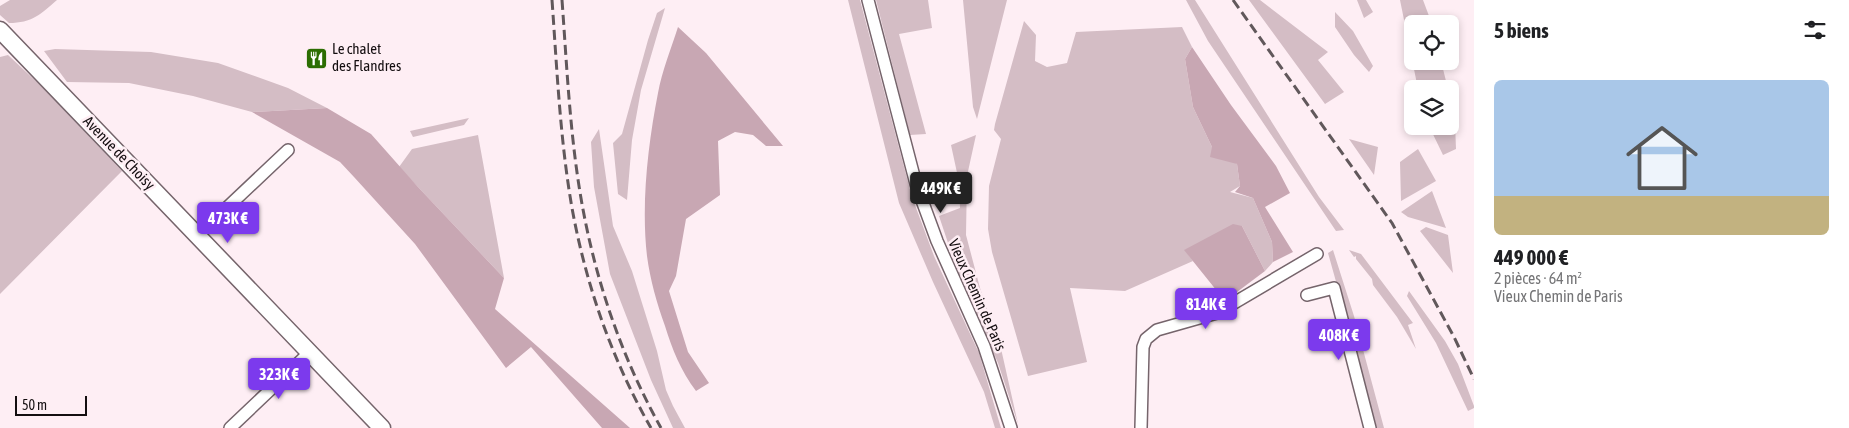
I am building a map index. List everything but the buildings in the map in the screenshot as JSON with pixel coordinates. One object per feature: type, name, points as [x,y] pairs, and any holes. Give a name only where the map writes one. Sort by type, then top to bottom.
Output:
[{"type":"main road","name":"Avenue de Choisy","points":[[0,30],[198,235],[376,426]]},
{"type":"street","name":"Vieux Chemin de Paris","points":[[868,0],[916,184],[937,241],[984,346],[1010,428]]},
{"type":"street","points":[[198,235],[288,150]]},
{"type":"street","points":[[1141,428],[1143,346],[1149,336],[1157,330],[1210,316],[1226,309],[1317,254]]},
{"type":"street","points":[[1307,296],[1334,288],[1370,428]]},
{"type":"street","points":[[230,428],[310,353]]},
{"type":"shaded area","points":[[10,0],[57,0],[30,19],[9,23],[0,15],[0,6]]},
{"type":"shaded area","points":[[848,0],[860,0],[912,197],[934,256],[979,353],[1001,428],[995,428],[984,392],[899,203]]},
{"type":"shaded area","points":[[876,0],[928,0],[932,28],[899,34],[926,134],[910,135]]},
{"type":"shaded area","points":[[963,0],[1007,0],[977,119],[973,107]]},
{"type":"shaded area","points":[[1186,0],[1195,0],[1319,197],[1344,230],[1336,231],[1208,41]]},
{"type":"shaded area","points":[[1249,0],[1260,0],[1328,52],[1318,60],[1344,92],[1325,104]]},
{"type":"shaded area","points":[[1357,0],[1366,0],[1373,12],[1364,18]]},
{"type":"shaded area","points":[[1400,0],[1423,0],[1429,15],[1404,15],[1404,20]]},
{"type":"shaded area","points":[[665,8],[641,90],[632,140],[627,200],[618,194],[613,143],[622,134],[657,13]]},
{"type":"shaded area","points":[[1335,12],[1353,31],[1373,66],[1369,72],[1354,55],[1335,27]]},
{"type":"shaded area","points":[[1024,21],[1036,35],[1035,61],[1047,67],[1067,63],[1076,32],[1182,27],[1192,47],[1185,59],[1193,107],[1212,147],[1237,164],[1240,186],[1230,192],[1253,198],[1272,242],[1273,262],[1265,271],[1242,226],[1185,250],[1193,261],[1125,291],[1070,288],[1087,362],[1028,376],[992,252],[988,229],[989,186],[1001,139],[994,130],[995,124]]},
{"type":"shaded area","points":[[678,27],[706,53],[783,146],[766,146],[753,135],[735,132],[718,141],[720,195],[686,219],[676,276],[669,291],[688,352],[709,383],[696,391],[678,360],[659,309],[650,274],[645,236],[646,174],[654,113],[664,68]]},
{"type":"shaded area","points":[[1192,47],[1231,105],[1276,166],[1290,193],[1265,207],[1293,252],[1273,262],[1272,242],[1253,198],[1235,192],[1240,186],[1237,164],[1210,157],[1212,147],[1193,107],[1185,59]]},
{"type":"shaded area","points":[[55,49],[151,52],[218,63],[288,88],[327,108],[252,112],[193,96],[129,83],[67,82],[44,51]]},
{"type":"shaded area","points":[[8,55],[41,86],[122,171],[0,294],[0,57]]},
{"type":"shaded area","points":[[1414,70],[1443,70],[1446,80],[1416,80]]},
{"type":"shaded area","points":[[327,108],[371,134],[504,278],[495,309],[630,428],[602,428],[531,347],[506,368],[415,244],[340,162],[252,112]]},
{"type":"shaded area","points":[[469,118],[464,125],[413,137],[410,131]]},
{"type":"shaded area","points":[[599,129],[613,226],[632,271],[657,351],[666,390],[685,428],[673,428],[651,380],[610,274],[594,187],[591,142]]},
{"type":"shaded area","points":[[478,135],[504,278],[399,167],[412,149]]},
{"type":"shaded area","points":[[976,135],[967,176],[966,235],[980,288],[1002,353],[1018,424],[998,363],[955,264],[939,216],[960,208],[959,182],[951,145]]},
{"type":"shaded area","points":[[1433,135],[1455,135],[1456,149],[1443,155]]},
{"type":"shaded area","points":[[1349,139],[1378,147],[1374,175]]},
{"type":"shaded area","points":[[1418,149],[1436,181],[1401,201],[1400,162]]},
{"type":"shaded area","points":[[1432,191],[1446,228],[1408,217],[1401,212]]},
{"type":"shaded area","points":[[1233,224],[1242,226],[1265,271],[1225,301],[1184,250]]},
{"type":"shaded area","points":[[1426,227],[1448,235],[1453,273],[1420,231]]},
{"type":"shaded area","points":[[1333,250],[1354,316],[1384,428],[1377,428],[1328,253]]},
{"type":"shaded area","points":[[1349,250],[1361,254],[1413,323],[1408,325],[1416,349],[1397,317],[1373,285],[1372,279],[1356,259],[1356,256],[1354,257]]},
{"type":"shaded area","points":[[1409,291],[1445,341],[1458,364],[1474,408],[1468,411],[1436,343],[1407,296]]},
{"type":"railway","points":[[552,0],[559,104],[572,208],[578,237],[602,321],[624,376],[651,428]]},
{"type":"railway","points":[[562,0],[569,102],[582,204],[588,233],[612,319],[634,374],[661,428]]},
{"type":"railway","points":[[1233,0],[1392,223],[1454,337],[1474,379]]},
{"type":"place","name":"Le chalet des Flandres","points":[[316,58]]}]
